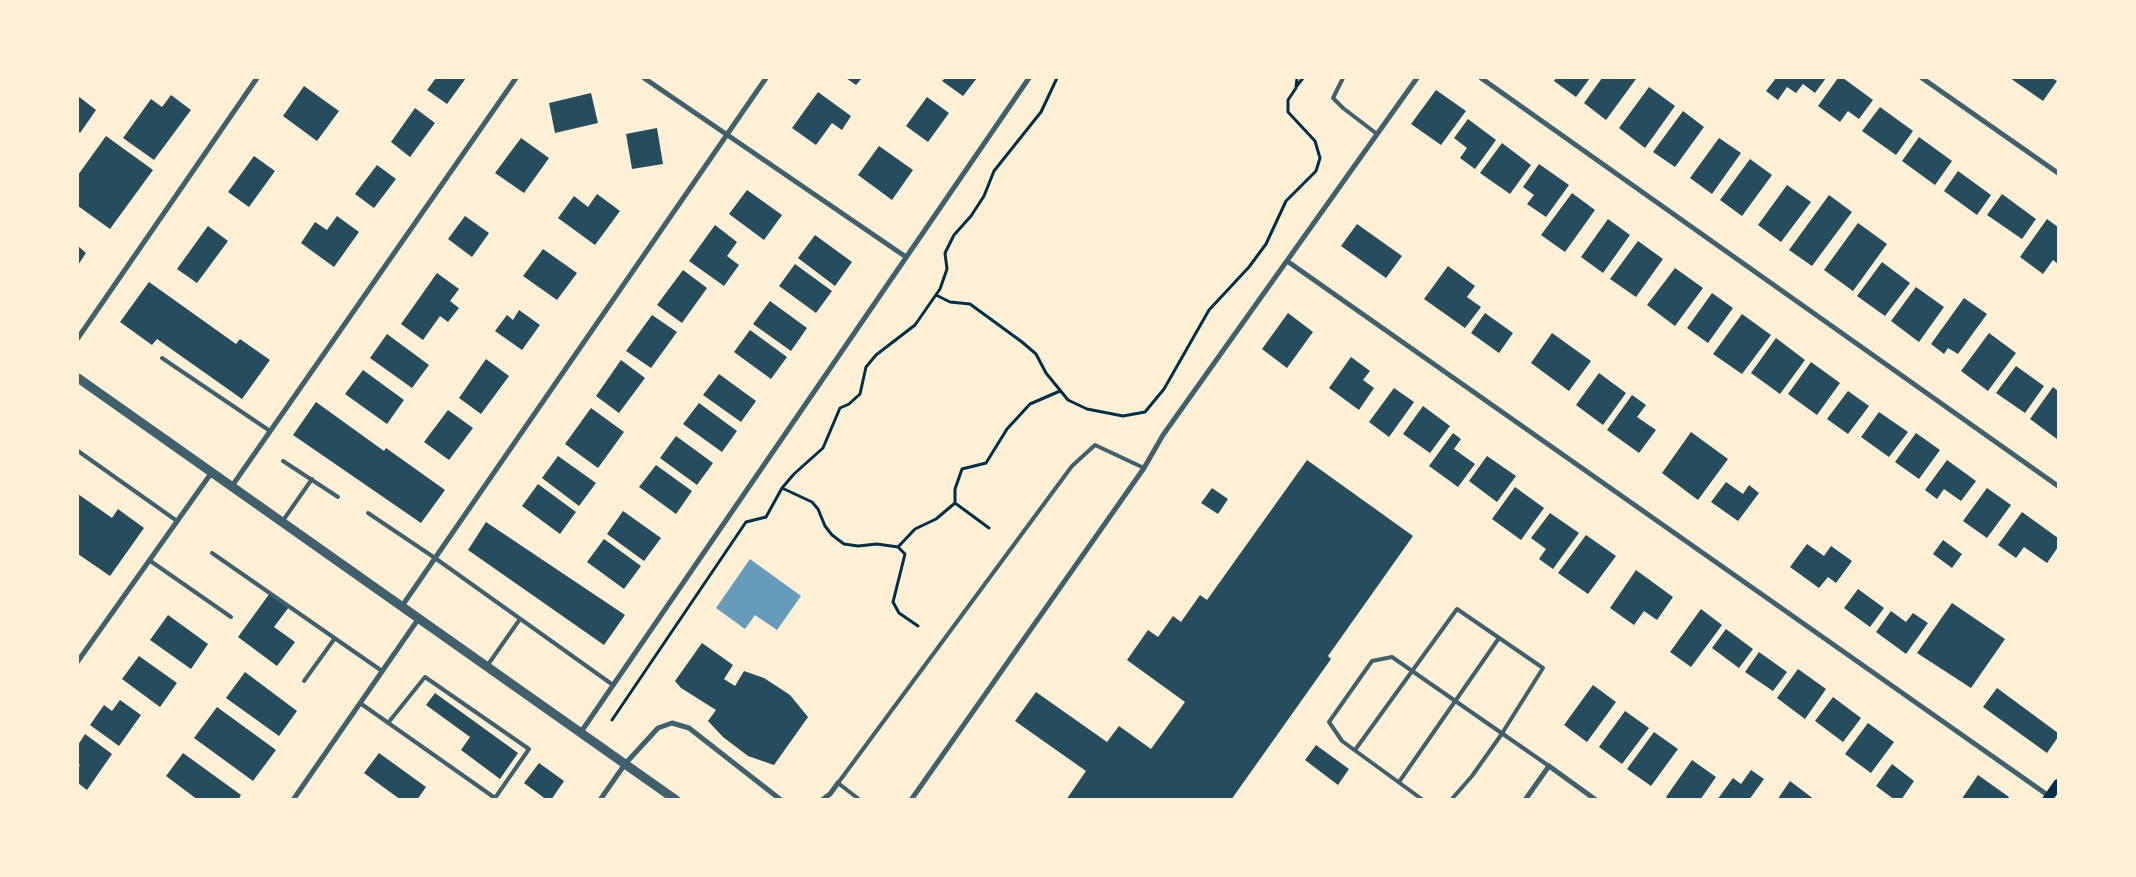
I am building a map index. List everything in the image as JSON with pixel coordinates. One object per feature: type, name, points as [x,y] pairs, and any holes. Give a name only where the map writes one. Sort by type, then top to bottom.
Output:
[{"type":"main road","points":[[2048,798],[2058,784]]},
{"type":"street","points":[[78,338],[257,78]]},
{"type":"street","points":[[232,486],[516,78]]},
{"type":"street","points":[[644,78],[906,257]]},
{"type":"street","points":[[402,606],[766,78]]},
{"type":"street","points":[[581,732],[1029,78]]},
{"type":"street","points":[[911,800],[1144,468],[1163,435],[1417,78]]},
{"type":"street","points":[[1481,78],[2058,486]]},
{"type":"street","points":[[1922,78],[2058,173]]},
{"type":"street","points":[[1286,261],[2048,798]]},
{"type":"street","points":[[78,378],[676,800]]},
{"type":"street","points":[[78,661],[212,472]]},
{"type":"street","points":[[293,800],[419,618]]},
{"type":"street","points":[[600,800],[625,764],[658,728],[672,723],[689,728],[781,800]]},
{"type":"street","points":[[1525,800],[1549,766],[1596,800]]},
{"type":"street","points":[[822,800],[838,784]]},
{"type":"lane","points":[[1343,78],[1333,98],[1343,108],[1378,134]]},
{"type":"lane","points":[[162,358],[270,431]]},
{"type":"lane","points":[[860,800],[838,784],[1072,466],[1094,445],[1144,468]]},
{"type":"lane","points":[[78,451],[177,522]]},
{"type":"lane","points":[[283,460],[338,497]]},
{"type":"lane","points":[[282,522],[312,479]]},
{"type":"lane","points":[[368,513],[435,558],[613,685]]},
{"type":"lane","points":[[212,553],[382,671]]},
{"type":"lane","points":[[149,560],[231,617]]},
{"type":"lane","points":[[1355,750],[1456,609],[1542,668],[1501,735],[1472,776],[1450,800]]},
{"type":"lane","points":[[487,666],[520,619]]},
{"type":"lane","points":[[304,681],[335,638]]},
{"type":"lane","points":[[1399,782],[1453,701],[1499,638]]},
{"type":"lane","points":[[1423,800],[1342,741],[1329,722],[1372,661],[1392,658],[1501,735],[1549,766]]},
{"type":"lane","points":[[360,703],[388,723],[494,798],[529,749],[425,677],[388,723]]},
{"type":"path","points":[[612,720],[746,522],[766,517],[782,488],[794,474],[824,448],[840,408],[849,404],[860,394],[866,367],[876,355],[915,325],[936,295],[947,269],[945,253],[954,235],[971,216],[984,196],[994,171],[1041,112],[1057,78]]},
{"type":"path","points":[[1296,88],[1297,78]]},
{"type":"path","points":[[936,295],[950,302],[970,304],[1022,342],[1036,354],[1046,372],[1068,400],[1087,410],[1124,416],[1144,412],[1164,389],[1209,310],[1250,267],[1266,244],[1286,201],[1316,171],[1320,158],[1315,141],[1288,112],[1288,100],[1303,78]]},
{"type":"path","points":[[898,547],[915,530],[936,519],[954,503],[962,469],[986,463],[1008,430],[1030,404],[1060,391]]},
{"type":"path","points":[[782,488],[812,502],[818,509],[825,526],[832,535],[844,544],[858,546],[877,544],[898,547],[905,554],[893,602],[899,613],[918,626]]},
{"type":"path","points":[[954,503],[989,528]]},
{"type":"water","points":[[750,559],[801,596],[777,630],[755,615],[745,629],[716,608]]},
{"type":"building","points":[[436,78],[466,78],[447,104],[427,90]]},
{"type":"building","points":[[846,78],[862,78],[856,85]]},
{"type":"building","points":[[945,78],[977,78],[963,96],[942,81]]},
{"type":"building","points":[[1556,78],[1590,78],[1576,97],[1554,81]]},
{"type":"building","points":[[1602,78],[1636,79],[1606,120],[1584,103]]},
{"type":"building","points":[[1776,78],[1826,78],[1815,93],[1803,84],[1796,93],[1787,87],[1778,100],[1766,91]]},
{"type":"building","points":[[1838,78],[1843,78],[1873,100],[1859,119],[1848,111],[1840,122],[1818,106]]},
{"type":"building","points":[[2010,78],[2052,78],[2057,81],[2043,101]]},
{"type":"building","points":[[304,86],[339,111],[317,141],[283,116]]},
{"type":"building","points":[[1649,87],[1675,106],[1645,148],[1619,128]]},
{"type":"building","points":[[1436,90],[1466,111],[1441,145],[1411,124]]},
{"type":"building","points":[[818,92],[851,116],[842,130],[832,123],[816,145],[792,128]]},
{"type":"building","points":[[591,93],[598,123],[555,133],[549,103]]},
{"type":"building","points":[[171,95],[191,110],[154,160],[123,138],[151,99],[162,107]]},
{"type":"building","points":[[78,96],[96,110],[80,133],[78,131]]},
{"type":"building","points":[[927,97],[949,113],[928,142],[906,126]]},
{"type":"building","points":[[1880,107],[1913,131],[1896,155],[1862,131]]},
{"type":"building","points":[[415,108],[435,123],[410,157],[391,142]]},
{"type":"building","points":[[1683,111],[1704,127],[1675,167],[1653,152]]},
{"type":"building","points":[[1468,119],[1496,140],[1475,169],[1460,158],[1467,148],[1454,138]]},
{"type":"building","points":[[657,128],[663,164],[632,169],[626,134]]},
{"type":"building","points":[[106,136],[153,170],[110,229],[78,206],[78,175]]},
{"type":"building","points":[[1919,137],[1952,161],[1935,185],[1902,161]]},
{"type":"building","points":[[521,138],[549,158],[524,193],[495,173]]},
{"type":"building","points":[[1719,138],[1741,153],[1712,194],[1690,178]]},
{"type":"building","points":[[1502,143],[1531,165],[1510,194],[1480,173]]},
{"type":"building","points":[[879,146],[913,170],[892,200],[858,175]]},
{"type":"building","points":[[254,156],[275,171],[249,207],[228,192]]},
{"type":"building","points":[[1750,159],[1772,175],[1742,216],[1720,200]]},
{"type":"building","points":[[1539,164],[1569,185],[1546,217],[1527,204],[1534,195],[1523,187]]},
{"type":"building","points":[[377,165],[396,179],[374,208],[355,194]]},
{"type":"building","points":[[1958,171],[1991,195],[1977,215],[1944,191]]},
{"type":"building","points":[[1787,185],[1811,202],[1781,242],[1758,225]]},
{"type":"building","points":[[747,190],[782,215],[764,240],[729,214]]},
{"type":"building","points":[[1572,193],[1595,210],[1565,252],[1541,235]]},
{"type":"building","points":[[597,194],[620,211],[595,245],[558,218],[574,196],[588,207]]},
{"type":"building","points":[[2002,194],[2036,219],[2022,239],[1987,215]]},
{"type":"building","points":[[1829,195],[1852,212],[1812,266],[1789,250]]},
{"type":"building","points":[[337,216],[359,232],[334,267],[301,243],[315,222],[327,230]]},
{"type":"building","points":[[465,216],[489,233],[472,257],[448,239]]},
{"type":"building","points":[[1608,219],[1630,235],[1603,273],[1581,257]]},
{"type":"building","points":[[2047,219],[2058,227],[2058,264],[2053,260],[2043,274],[2020,257]]},
{"type":"building","points":[[1858,223],[1887,244],[1853,291],[1824,270]]},
{"type":"building","points":[[1357,224],[1402,256],[1386,278],[1341,246]]},
{"type":"building","points":[[715,225],[737,242],[727,256],[739,265],[724,286],[689,261]]},
{"type":"building","points":[[208,226],[228,241],[197,283],[177,269]]},
{"type":"building","points":[[815,235],[852,262],[835,286],[798,258]]},
{"type":"building","points":[[1638,241],[1663,259],[1636,297],[1610,279]]},
{"type":"building","points":[[78,246],[86,253],[78,265]]},
{"type":"building","points":[[543,249],[577,273],[557,300],[523,276]]},
{"type":"building","points":[[1882,262],[1910,283],[1885,316],[1857,296]]},
{"type":"building","points":[[795,264],[832,291],[816,313],[779,286]]},
{"type":"building","points":[[1448,266],[1475,286],[1467,297],[1481,307],[1465,328],[1424,299]]},
{"type":"building","points":[[1675,268],[1703,288],[1675,326],[1647,305]]},
{"type":"building","points":[[683,270],[707,288],[682,323],[657,305]]},
{"type":"building","points":[[437,273],[459,289],[450,301],[459,308],[448,322],[440,316],[423,340],[401,324]]},
{"type":"building","points":[[149,282],[236,344],[240,339],[270,360],[242,399],[157,339],[152,345],[120,322]]},
{"type":"building","points":[[1916,287],[1944,307],[1919,342],[1891,321]]},
{"type":"building","points":[[1712,293],[1733,308],[1708,343],[1687,328]]},
{"type":"building","points":[[1964,298],[1987,314],[1958,354],[1948,348],[1944,354],[1931,344]]},
{"type":"building","points":[[770,301],[807,328],[791,351],[753,324]]},
{"type":"building","points":[[519,310],[540,325],[522,350],[495,331],[507,315],[513,320]]},
{"type":"building","points":[[1288,313],[1313,332],[1287,368],[1262,349]]},
{"type":"building","points":[[1485,313],[1513,333],[1499,353],[1471,333]]},
{"type":"building","points":[[1742,314],[1771,335],[1742,374],[1713,354]]},
{"type":"building","points":[[652,315],[677,332],[651,368],[626,351]]},
{"type":"building","points":[[750,330],[787,357],[771,379],[734,352]]},
{"type":"building","points":[[1552,333],[1591,361],[1569,391],[1531,363]]},
{"type":"building","points":[[1989,333],[2016,353],[1988,391],[1961,371]]},
{"type":"building","points":[[387,334],[429,365],[412,388],[370,358]]},
{"type":"building","points":[[1776,338],[1805,360],[1780,394],[1751,373]]},
{"type":"building","points":[[1351,357],[1370,371],[1363,380],[1374,388],[1359,410],[1329,388]]},
{"type":"building","points":[[486,359],[509,376],[481,414],[459,398]]},
{"type":"building","points":[[621,360],[645,378],[619,413],[596,396]]},
{"type":"building","points":[[1811,362],[1840,383],[1817,415],[1788,394]]},
{"type":"building","points":[[2016,366],[2044,386],[2025,413],[1996,393]]},
{"type":"building","points":[[363,370],[404,400],[387,424],[345,394]]},
{"type":"building","points":[[1599,373],[1626,393],[1603,425],[1576,405]]},
{"type":"building","points":[[719,374],[756,401],[741,422],[703,395]]},
{"type":"building","points":[[2053,387],[2058,391],[2057,439],[2030,419]]},
{"type":"building","points":[[1394,388],[1414,402],[1389,437],[1369,422]]},
{"type":"building","points":[[1848,391],[1869,406],[1848,434],[1827,419]]},
{"type":"building","points":[[1632,395],[1646,405],[1637,417],[1656,430],[1639,453],[1607,430]]},
{"type":"building","points":[[316,402],[384,451],[386,448],[445,490],[421,523],[293,435]]},
{"type":"building","points":[[699,403],[737,431],[722,452],[683,424]]},
{"type":"building","points":[[1423,406],[1450,426],[1430,453],[1403,434]]},
{"type":"building","points":[[591,408],[624,432],[598,468],[565,444]]},
{"type":"building","points":[[448,410],[473,428],[449,460],[424,442]]},
{"type":"building","points":[[1879,412],[1908,432],[1889,457],[1861,437]]},
{"type":"building","points":[[1691,432],[1728,459],[1698,500],[1662,473]]},
{"type":"building","points":[[1453,433],[1461,439],[1454,449],[1475,464],[1458,487],[1429,466]]},
{"type":"building","points":[[1916,433],[1940,450],[1919,479],[1895,462]]},
{"type":"building","points":[[676,436],[713,463],[697,485],[660,458]]},
{"type":"building","points":[[558,456],[596,483],[579,506],[542,478]]},
{"type":"building","points":[[1487,456],[1516,476],[1497,502],[1469,481]]},
{"type":"building","points":[[1307,460],[1413,536],[1328,656],[1331,659],[1231,800],[1066,800],[1086,771],[1015,721],[1036,692],[1107,742],[1119,726],[1151,749],[1185,702],[1127,660],[1148,630],[1158,637],[1173,616],[1181,622],[1200,595],[1207,600]]},
{"type":"building","points":[[1947,460],[1976,481],[1961,501],[1944,489],[1937,499],[1925,490]]},
{"type":"building","points":[[656,465],[692,491],[676,514],[639,487]]},
{"type":"building","points":[[1726,482],[1743,494],[1749,485],[1759,493],[1738,521],[1711,502]]},
{"type":"building","points":[[538,484],[576,512],[560,534],[522,506]]},
{"type":"building","points":[[1515,487],[1544,508],[1521,540],[1492,519]]},
{"type":"building","points":[[1212,488],[1228,499],[1218,514],[1201,503]]},
{"type":"building","points":[[1987,488],[2011,505],[1987,538],[1963,521]]},
{"type":"building","points":[[78,494],[112,518],[118,509],[144,528],[110,576],[78,554]]},
{"type":"building","points":[[623,511],[661,538],[644,561],[607,534]]},
{"type":"building","points":[[2022,512],[2058,538],[2058,547],[2047,563],[2024,547],[2016,558],[1998,545]]},
{"type":"building","points":[[1550,513],[1579,533],[1553,569],[1539,559],[1546,549],[1531,538]]},
{"type":"building","points":[[486,522],[625,615],[604,645],[468,550]]},
{"type":"building","points":[[1586,535],[1616,556],[1588,594],[1558,573]]},
{"type":"building","points":[[604,539],[641,566],[624,589],[587,562]]},
{"type":"building","points":[[1943,540],[1962,554],[1952,568],[1933,554]]},
{"type":"building","points":[[1807,544],[1824,556],[1831,546],[1852,561],[1836,583],[1828,577],[1819,588],[1790,567]]},
{"type":"building","points":[[1636,570],[1673,597],[1657,620],[1644,611],[1634,625],[1610,608]]},
{"type":"building","points":[[1858,589],[1884,608],[1870,627],[1844,608]]},
{"type":"building","points":[[270,593],[289,607],[274,627],[295,642],[277,666],[238,637]]},
{"type":"building","points":[[1952,603],[2005,639],[1971,688],[1917,653]]},
{"type":"building","points":[[1701,609],[1722,625],[1691,667],[1670,652]]},
{"type":"building","points":[[1891,611],[1906,622],[1913,613],[1928,623],[1906,654],[1876,632]]},
{"type":"building","points":[[168,615],[208,644],[191,669],[150,640]]},
{"type":"building","points":[[1726,629],[1753,649],[1739,668],[1712,648]]},
{"type":"building","points":[[702,643],[733,665],[724,679],[735,686],[744,671],[764,678],[790,695],[808,717],[774,765],[748,756],[723,737],[708,721],[716,710],[681,688],[675,681]]},
{"type":"building","points":[[1759,652],[1787,672],[1773,691],[1745,672]]},
{"type":"building","points":[[139,656],[177,683],[160,707],[122,679]]},
{"type":"building","points":[[1798,669],[1826,689],[1805,719],[1777,698]]},
{"type":"building","points":[[245,672],[297,711],[279,736],[226,698]]},
{"type":"building","points":[[1593,685],[1616,702],[1587,742],[1564,725]]},
{"type":"building","points":[[1997,688],[2058,733],[2058,737],[2047,753],[1983,707]]},
{"type":"building","points":[[435,693],[518,753],[500,779],[461,750],[470,737],[426,705]]},
{"type":"building","points":[[1833,697],[1861,718],[1843,742],[1815,721]]},
{"type":"building","points":[[120,700],[141,715],[119,746],[90,725],[104,705],[112,711]]},
{"type":"building","points":[[217,707],[276,750],[253,781],[194,738]]},
{"type":"building","points":[[1625,711],[1649,728],[1622,764],[1599,747]]},
{"type":"building","points":[[1868,723],[1894,742],[1871,773],[1845,754]]},
{"type":"building","points":[[1654,732],[1678,749],[1651,786],[1627,769]]},
{"type":"building","points":[[85,734],[112,754],[87,790],[78,783],[78,768],[80,765],[78,764],[78,745]]},
{"type":"building","points":[[1316,745],[1349,769],[1338,785],[1305,760]]},
{"type":"building","points":[[183,753],[241,795],[238,800],[198,800],[166,776]]},
{"type":"building","points":[[379,753],[426,787],[417,800],[401,800],[364,773]]},
{"type":"building","points":[[1692,760],[1716,777],[1700,800],[1670,800],[1666,797]]},
{"type":"building","points":[[539,763],[564,781],[551,800],[547,800],[524,783]]},
{"type":"building","points":[[1892,764],[1914,781],[1901,800],[1895,800],[1876,786]]},
{"type":"building","points":[[1751,770],[1764,779],[1749,800],[1717,800],[1733,778],[1741,784]]},
{"type":"building","points":[[1978,775],[2009,797],[2007,800],[1961,800]]},
{"type":"building","points":[[1790,781],[1815,800],[1777,800]]}]
